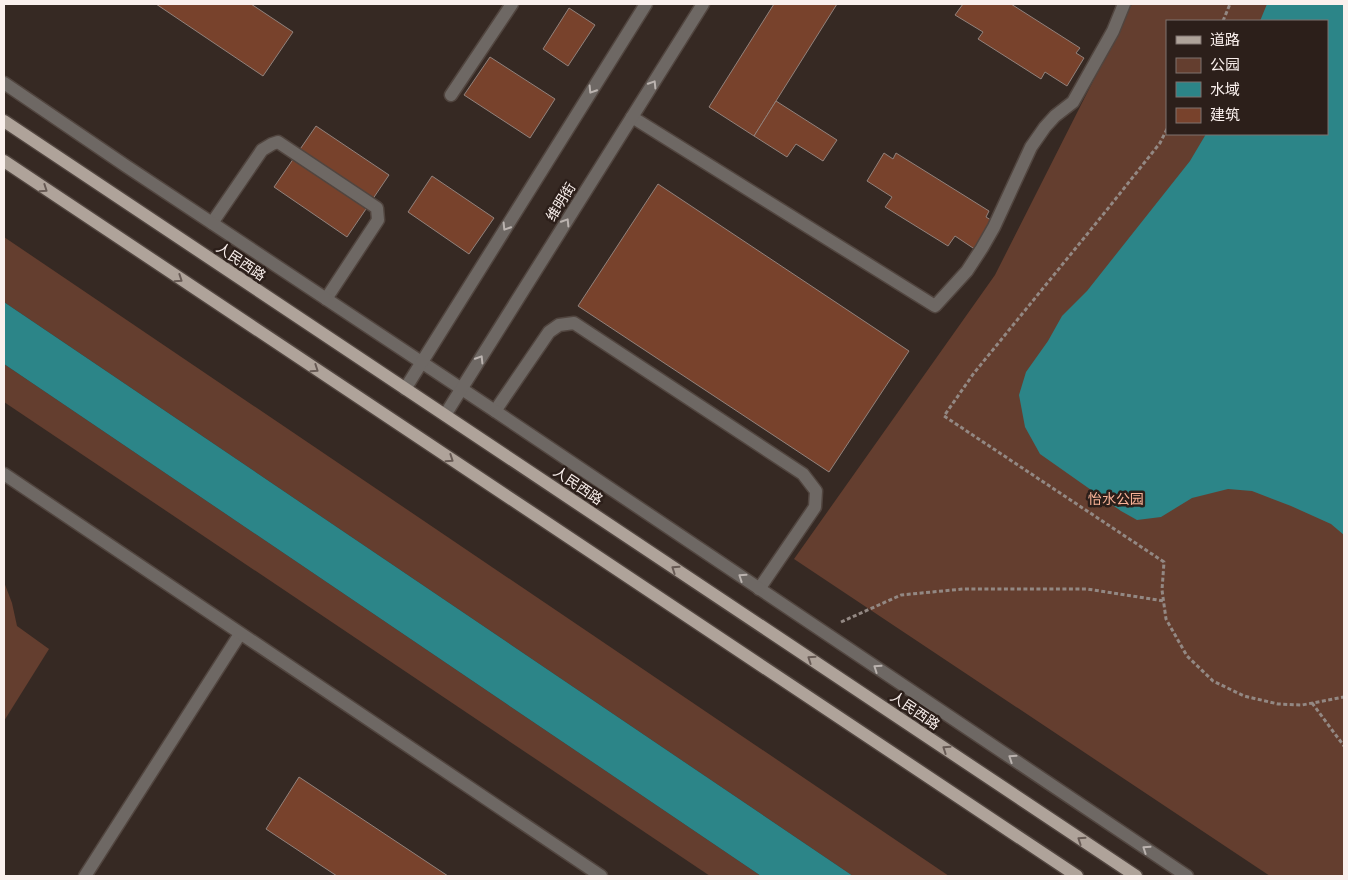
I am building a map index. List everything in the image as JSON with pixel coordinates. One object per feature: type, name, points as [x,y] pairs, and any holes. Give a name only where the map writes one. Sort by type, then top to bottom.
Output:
[{"type":"main road","name":"人民西路","points":[[4,121],[1136,876]]},
{"type":"main road","points":[[4,161],[1077,876]]},
{"type":"street","points":[[451,95],[512,4]]},
{"type":"street","points":[[405,389],[646,4]]},
{"type":"street","name":"维明街","points":[[445,415],[703,4]]},
{"type":"street","points":[[632,117],[935,306],[967,271],[982,248],[994,227],[1031,147],[1055,116],[1073,102],[1113,32],[1124,4]]},
{"type":"street","points":[[4,83],[462,388],[1187,876]]},
{"type":"street","points":[[212,223],[262,150],[278,142],[295,153],[377,208],[378,220],[326,299]]},
{"type":"street","points":[[495,411],[549,332],[560,325],[574,323],[803,474],[816,491],[815,507],[760,589]]},
{"type":"street","points":[[4,474],[602,876]]},
{"type":"street","points":[[85,876],[240,634]]},
{"type":"path","points":[[1223,20],[1230,4]]},
{"type":"path","points":[[1166,132],[1160,143],[1130,181],[974,373],[944,416],[1164,562],[1162,590],[1166,619],[1187,656],[1213,681],[1244,696],[1278,704],[1312,703],[1344,697]]},
{"type":"path","points":[[822,631],[901,595],[955,590],[1087,589],[1164,601]]},
{"type":"path","points":[[1312,703],[1344,746]]},
{"type":"green space","name":"怡水公园","points":[[1132,4],[1344,4],[1344,876],[1270,876],[794,559],[995,275]]},
{"type":"green space","points":[[4,237],[949,876],[853,876],[4,302]]},
{"type":"green space","points":[[4,364],[761,876],[710,876],[4,402]]},
{"type":"green space","points":[[4,582],[12,603],[17,626],[49,649],[4,721]]},
{"type":"water","points":[[1267,4],[1344,4],[1344,535],[1331,524],[1291,506],[1252,491],[1228,489],[1192,498],[1161,517],[1137,520],[1121,511],[1040,454],[1025,427],[1019,395],[1026,372],[1048,341],[1062,316],[1087,291],[1190,161],[1205,135],[1328,135],[1328,20],[1260,20]]},
{"type":"water","points":[[4,302],[853,876],[761,876],[4,364]]},
{"type":"building","points":[[156,4],[251,4],[293,32],[263,76]]},
{"type":"building","points":[[774,4],[837,4],[754,136],[709,107]]},
{"type":"building","points":[[963,4],[1011,4],[1080,48],[1076,53],[1084,58],[1067,86],[1045,72],[1041,79],[978,39],[983,32],[955,15]]},
{"type":"building","points":[[569,8],[595,25],[568,66],[543,49]]},
{"type":"building","points":[[490,57],[555,99],[530,138],[464,95]]},
{"type":"building","points":[[776,101],[837,140],[823,161],[796,144],[787,157],[754,136]]},
{"type":"building","points":[[316,126],[389,175],[347,237],[274,187]]},
{"type":"building","points":[[884,153],[893,159],[896,153],[989,211],[986,217],[994,222],[976,250],[955,236],[948,246],[885,207],[892,197],[867,181]]},
{"type":"building","points":[[432,176],[494,218],[469,254],[408,212]]},
{"type":"building","points":[[658,184],[909,351],[829,472],[578,306]]},
{"type":"building","points":[[299,777],[448,876],[337,876],[266,829]]}]
